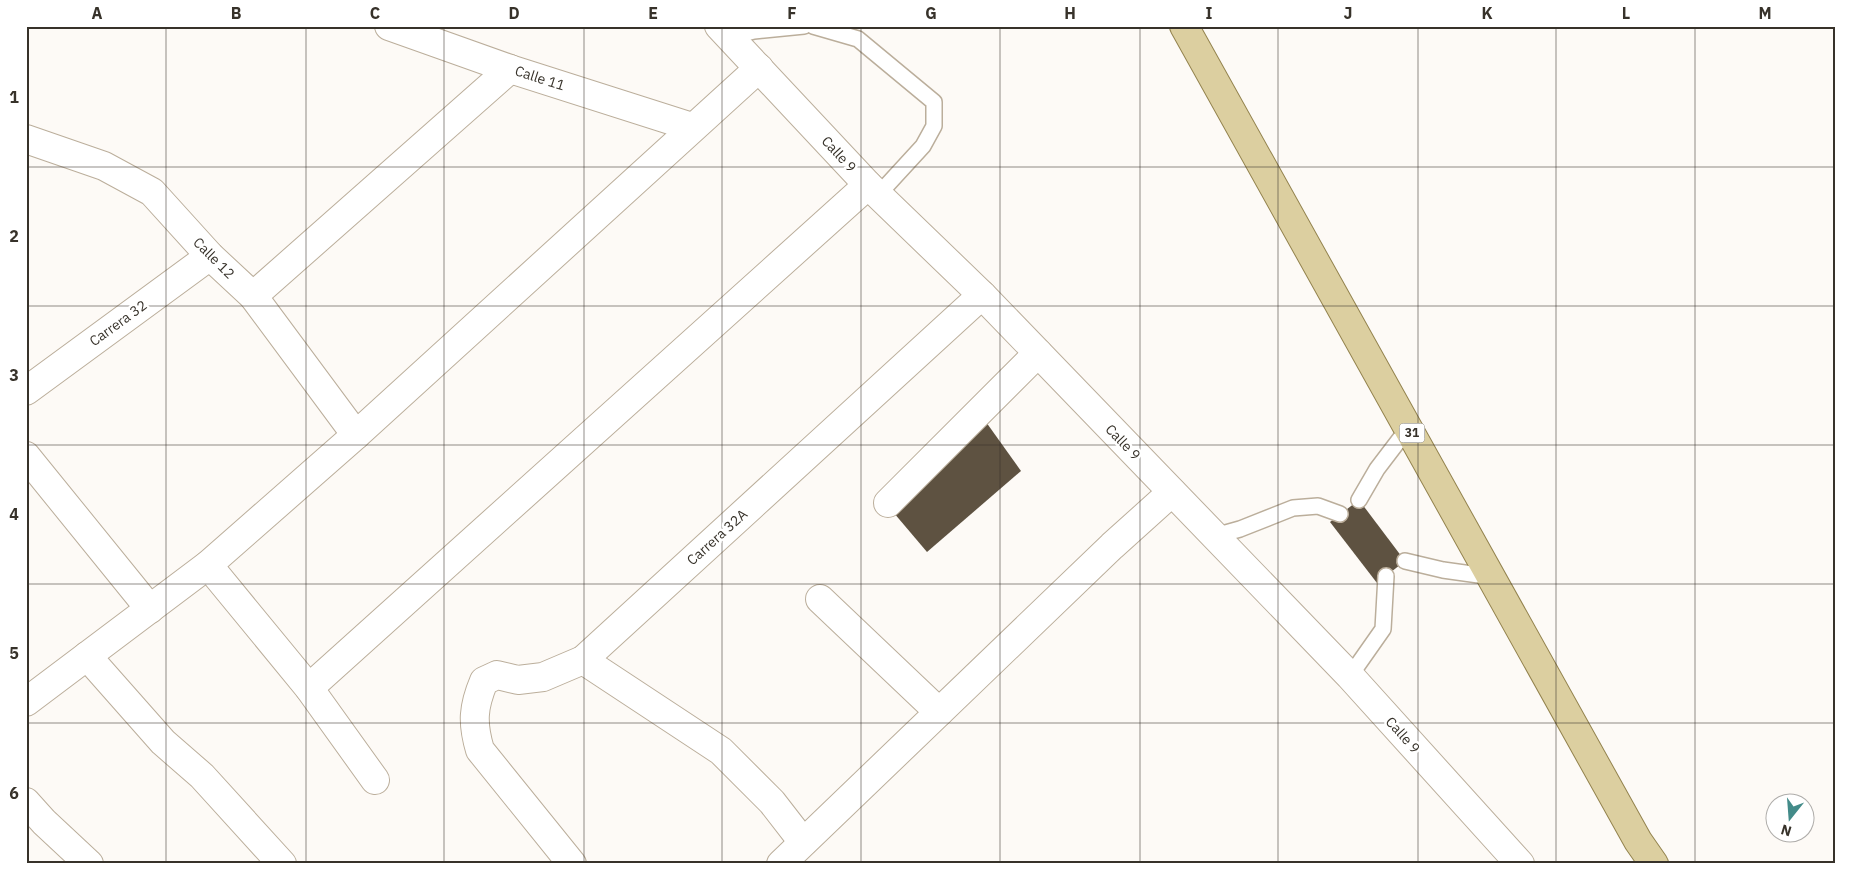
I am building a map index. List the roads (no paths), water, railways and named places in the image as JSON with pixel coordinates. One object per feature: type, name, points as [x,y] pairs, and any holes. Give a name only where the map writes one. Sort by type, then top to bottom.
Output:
[{"type":"main road","name":"31","points":[[1184,26],[1493,577],[1639,852],[1654,864]]},
{"type":"street","name":"Calle 11","points":[[389,26],[510,69],[692,127]]},
{"type":"street","name":"Calle 9","points":[[725,32],[873,190],[982,295],[1350,676],[1520,864]]},
{"type":"street","points":[[26,702],[208,565],[356,434],[759,68]]},
{"type":"street","points":[[253,296],[510,69]]},
{"type":"street","name":"Calle 12","points":[[26,139],[104,166],[152,192],[210,256],[253,296],[356,434]]},
{"type":"street","points":[[309,688],[873,190]]},
{"type":"street","name":"Carrera 32","points":[[26,391],[210,256]]},
{"type":"street","name":"Carrera 32A","points":[[572,864],[480,750],[473,728],[476,701],[484,682],[497,675],[518,680],[543,677],[583,660],[982,295]]},
{"type":"street","points":[[888,503],[1038,353]]},
{"type":"street","points":[[26,456],[150,609]]},
{"type":"street","points":[[781,864],[1112,546],[1172,492]]},
{"type":"street","points":[[208,565],[309,688],[375,780]]},
{"type":"street","points":[[820,599],[939,712]]},
{"type":"street","points":[[87,656],[163,742],[202,776],[282,864]]},
{"type":"street","points":[[583,660],[721,751],[772,802],[803,842]]},
{"type":"street","points":[[26,802],[44,822],[89,864]]},
{"type":"lane","points":[[725,32],[804,26]]},
{"type":"lane","points":[[813,26],[858,39],[934,102],[934,126],[924,146],[873,190]]},
{"type":"lane","points":[[1359,500],[1378,469],[1409,427]]},
{"type":"lane","points":[[1214,536],[1240,529],[1293,508],[1318,506],[1340,514]]},
{"type":"lane","points":[[1405,562],[1443,570],[1493,577]]},
{"type":"lane","points":[[1350,676],[1383,629],[1386,576]]}]
